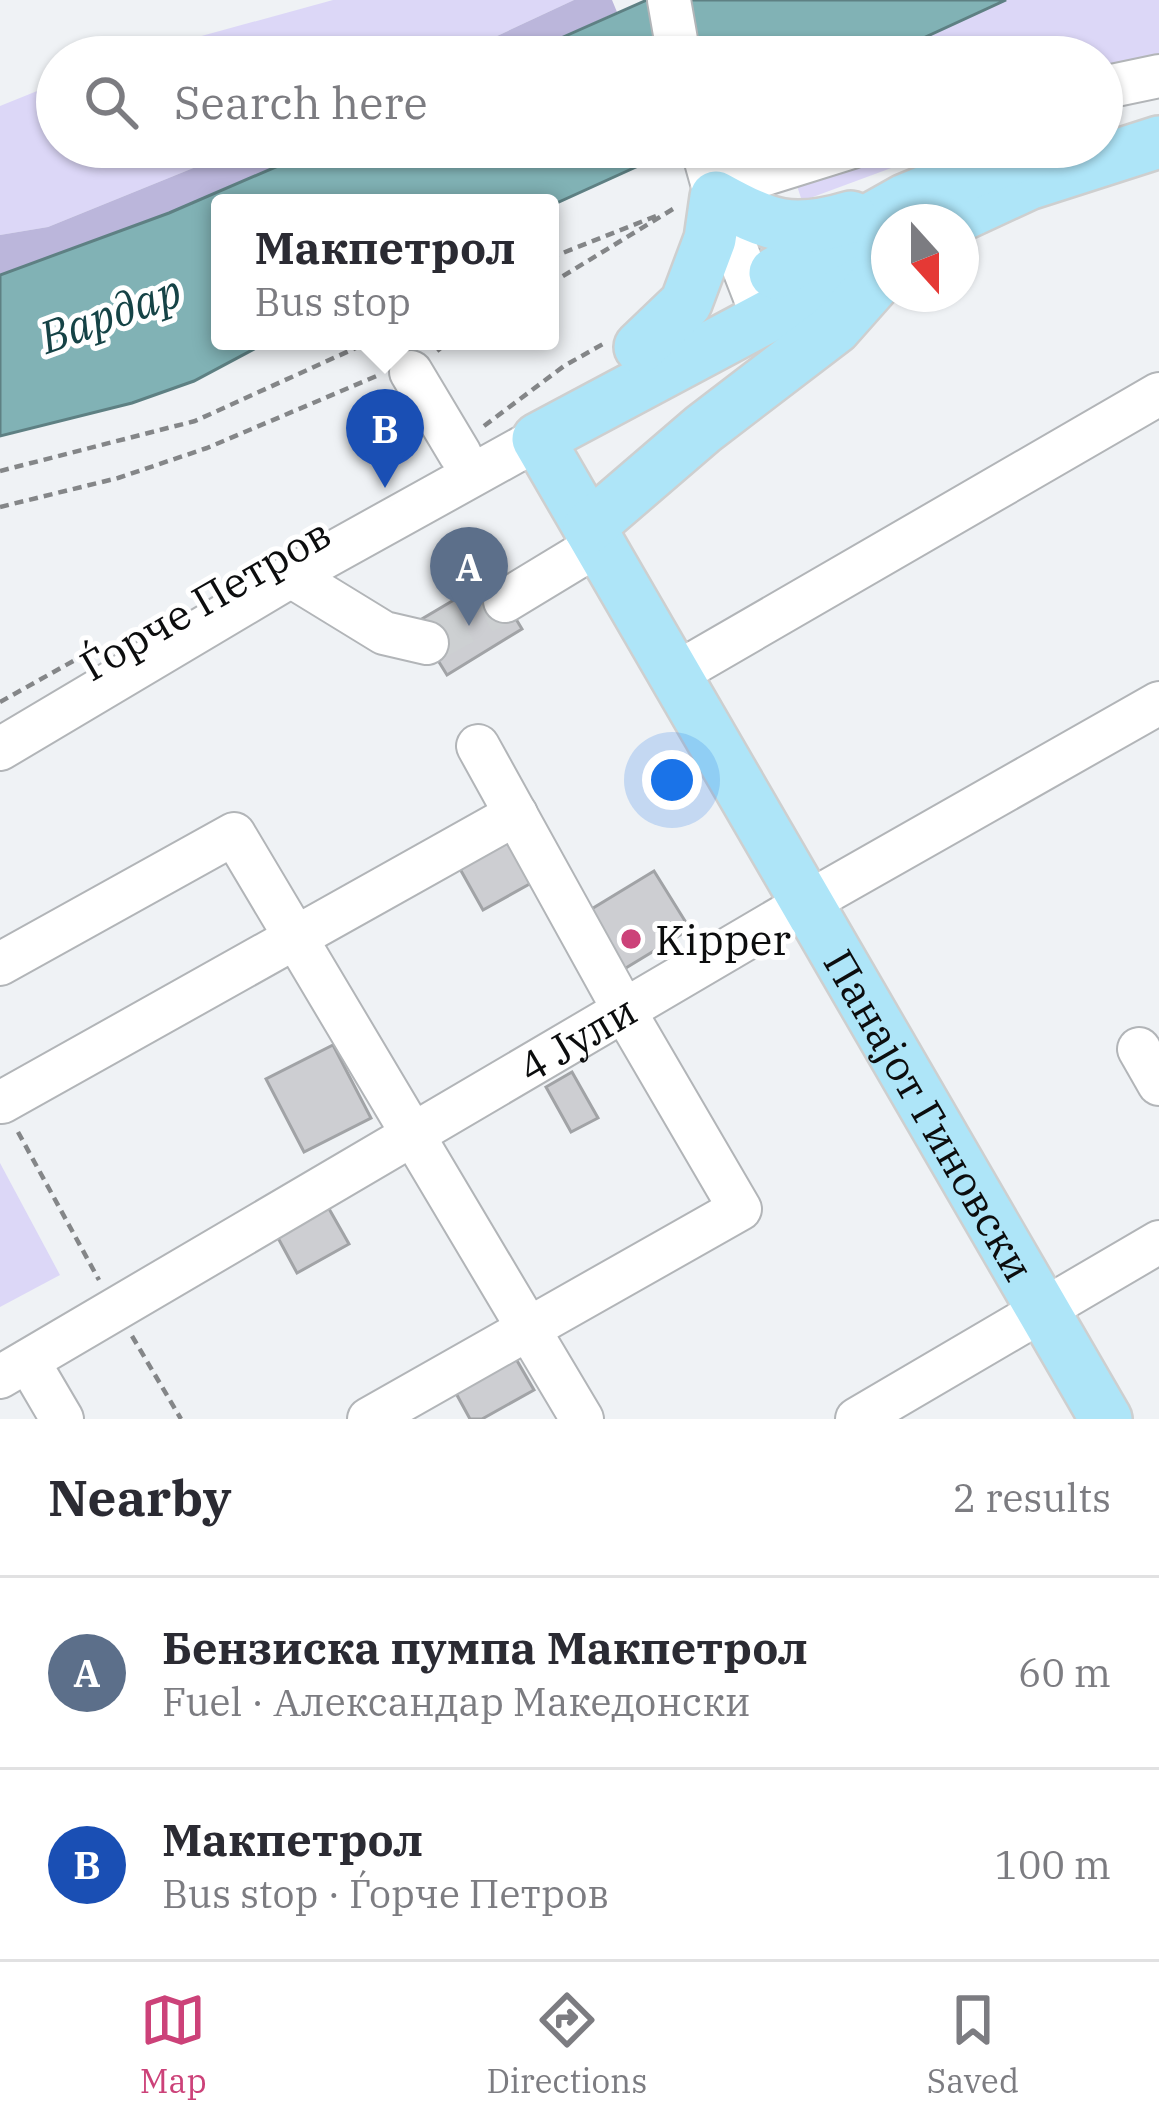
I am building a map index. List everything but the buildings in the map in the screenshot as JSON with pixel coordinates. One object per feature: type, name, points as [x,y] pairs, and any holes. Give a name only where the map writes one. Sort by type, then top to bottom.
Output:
[{"type":"main road","points":[[1123,125],[1159,116]]},
{"type":"main road","name":"Ѓорче Петров","points":[[1123,154],[1159,142]]},
{"type":"main road","name":"Ѓорче Петров","points":[[935,204],[983,168]]},
{"type":"main road","name":"Ѓорче Петров","points":[[952,204],[1078,168]]},
{"type":"main road","points":[[710,177],[772,225],[800,227],[871,218]]},
{"type":"main road","points":[[627,342],[686,303],[710,239],[710,177]]},
{"type":"main road","name":"Ѓорче Петров","points":[[532,427],[871,241]]},
{"type":"main road","name":"Ѓорче Петров","points":[[532,427],[627,342],[756,303],[871,259]]},
{"type":"main road","points":[[594,536],[703,429],[835,328],[871,287]]},
{"type":"main road","name":"Панајот Гиновски","points":[[532,427],[1106,1419]]},
{"type":"street","points":[[669,0],[675,36]]},
{"type":"street","points":[[1123,84],[1159,76]]},
{"type":"street","points":[[753,168],[710,177],[756,303]]},
{"type":"street","points":[[411,372],[458,450]]},
{"type":"street","points":[[677,674],[1159,394]]},
{"type":"street","name":"Ѓорче Петров","points":[[0,718],[458,450],[532,427]]},
{"type":"street","name":"Ѓорче Петров","points":[[0,749],[532,427]]},
{"type":"street","points":[[505,601],[594,536]]},
{"type":"street","points":[[291,576],[384,633],[428,643]]},
{"type":"street","name":"4 Јули","points":[[14,1369],[805,904],[1159,704]]},
{"type":"street","points":[[369,1419],[740,1209],[478,746]]},
{"type":"street","points":[[2,1102],[515,814]]},
{"type":"street","points":[[0,964],[234,834],[582,1419]]},
{"type":"street","points":[[857,1419],[1159,1242]]},
{"type":"street","points":[[14,1369],[62,1419]]},
{"type":"path","points":[[559,254],[667,212],[559,278]]},
{"type":"path","points":[[458,450],[564,366],[627,342]]},
{"type":"path","points":[[0,472],[195,422],[351,350]]},
{"type":"path","points":[[0,507],[184,456],[383,374],[411,372],[439,350]]},
{"type":"path","points":[[0,702],[82,656]]},
{"type":"path","points":[[2,1102],[181,1419]]},
{"type":"shaded area","points":[[333,0],[574,0],[497,36],[202,36]]},
{"type":"shaded area","points":[[574,0],[612,0],[617,12],[564,36],[497,36]]},
{"type":"shaded area","points":[[1006,0],[1159,0],[1159,88],[1123,96],[1123,36],[928,36]]},
{"type":"shaded area","points":[[36,91],[36,168],[193,168],[48,227],[0,235],[0,106]]},
{"type":"shaded area","points":[[193,168],[273,168],[169,213],[0,275],[0,235],[48,227]]},
{"type":"shaded area","points":[[791,168],[891,168],[802,201]]},
{"type":"shaded area","points":[[0,1163],[60,1275],[0,1307]]},
{"type":"water","points":[[647,0],[1006,0],[928,36],[566,36]]},
{"type":"water","points":[[273,168],[634,168],[559,202],[559,194],[213,194]]},
{"type":"water","name":"Вардар","points":[[211,195],[211,350],[252,350],[194,381],[132,403],[0,436],[0,275]]},
{"type":"tunnel","points":[[427,643],[505,601]]},
{"type":"place","name":"Макпетрол","points":[[385,488]]},
{"type":"place","name":"Бензиска пумпа Макпетрол","points":[[469,626]]},
{"type":"place","name":"Kipper","points":[[631,939]]}]
